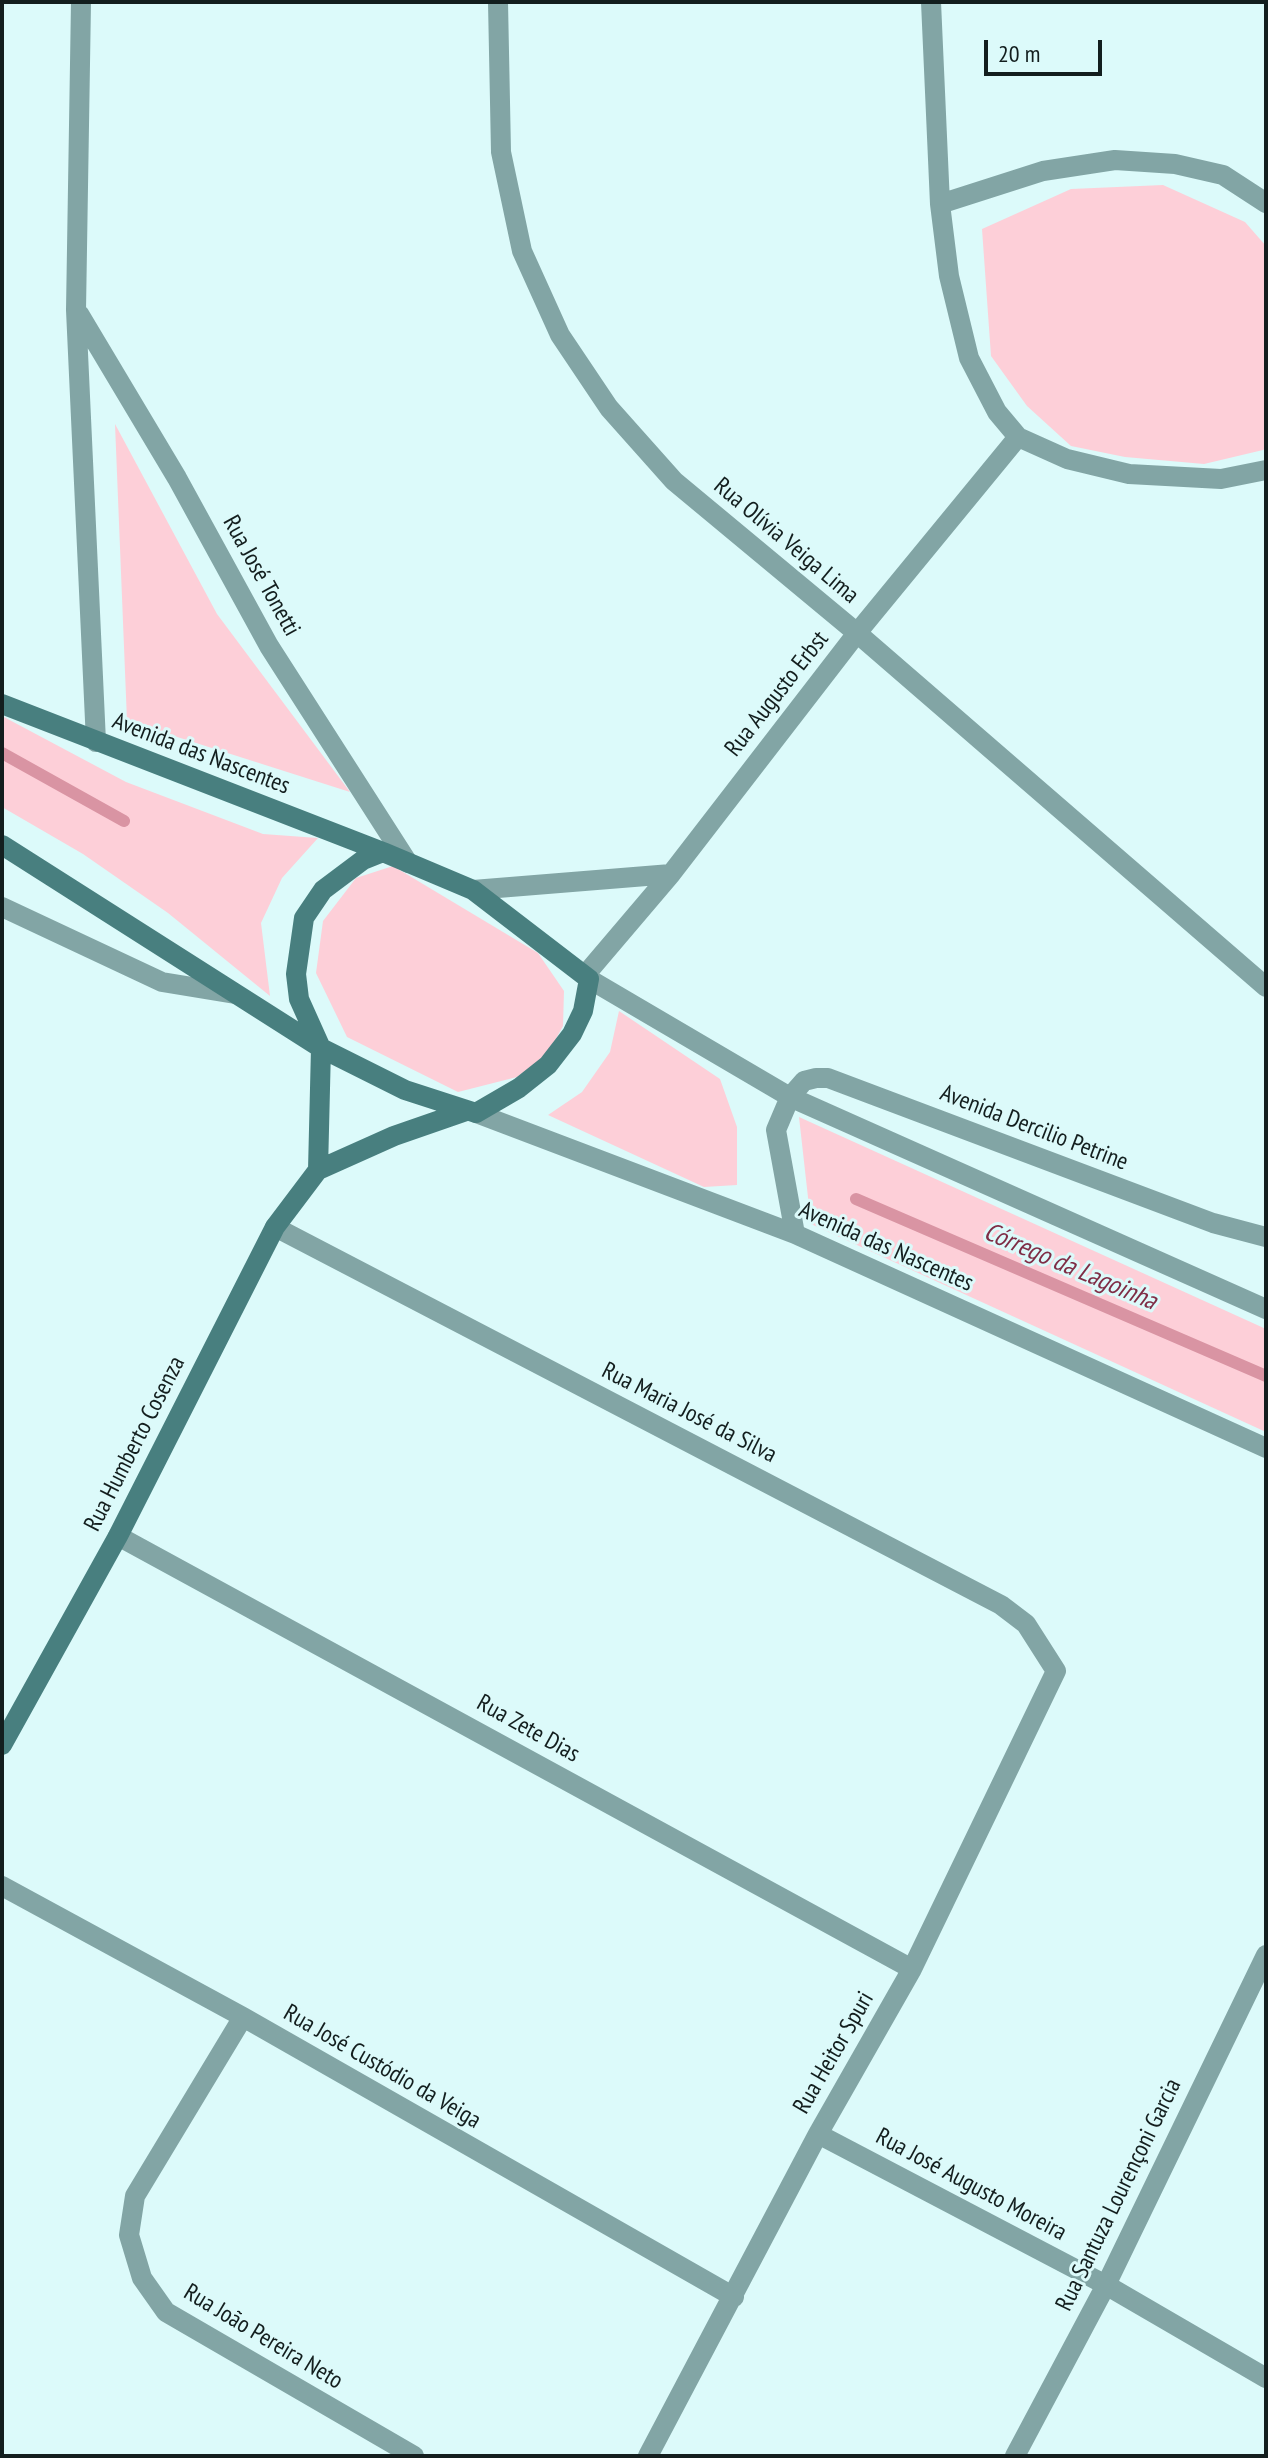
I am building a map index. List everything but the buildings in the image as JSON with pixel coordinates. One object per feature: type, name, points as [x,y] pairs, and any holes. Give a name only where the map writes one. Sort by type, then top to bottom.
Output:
[{"type":"street","points":[[81,2],[76,310],[96,742]]},
{"type":"street","name":"Rua Olívia Veiga Lima","points":[[498,2],[501,152],[522,251],[560,335],[609,408],[674,481],[857,633],[1266,987]]},
{"type":"street","points":[[931,2],[940,204],[949,276],[969,358],[997,412],[1018,437],[1067,459],[1129,474],[1221,479],[1266,470]]},
{"type":"street","points":[[940,204],[1043,171],[1115,160],[1175,164],[1223,175],[1266,203]]},
{"type":"street","name":"Rua José Tonetti","points":[[76,310],[177,478],[269,646],[408,863]]},
{"type":"street","name":"Rua Augusto Erbst","points":[[588,976],[857,633],[1018,437]]},
{"type":"street","name":"Avenida das Nascentes","points":[[2,704],[383,852]]},
{"type":"street","points":[[2,845],[319,1047],[405,1090],[471,1112],[519,1088],[548,1065],[572,1034],[583,1011],[588,976]]},
{"type":"street","points":[[318,1170],[319,1047],[299,999],[296,974],[304,918],[323,890],[363,860],[383,852],[473,890],[588,976],[790,1097],[1266,1309]]},
{"type":"street","points":[[473,890],[671,874]]},
{"type":"street","points":[[2,907],[162,982],[235,994]]},
{"type":"street","name":"Avenida Dercilio Petrine","points":[[790,1097],[804,1081],[828,1078],[1213,1223],[1266,1237]]},
{"type":"street","points":[[790,1097],[776,1130],[795,1234]]},
{"type":"street","name":"Avenida das Nascentes","points":[[471,1112],[795,1234],[1266,1448]]},
{"type":"street","name":"Rua Humberto Cosenza","points":[[2,1745],[118,1536],[275,1227],[318,1170],[394,1136],[471,1112]]},
{"type":"street","name":"Rua Maria José da Silva","points":[[275,1227],[1001,1605],[1026,1624],[1056,1671]]},
{"type":"street","name":"Rua Zete Dias","points":[[118,1536],[912,1969]]},
{"type":"street","name":"Rua Heitor Spuri","points":[[648,2456],[818,2134],[912,1969],[1056,1671]]},
{"type":"street","name":"Rua José Custódio da Veiga","points":[[2,1886],[243,2017],[734,2297]]},
{"type":"street","name":"Rua Santuza Lourençoni Garcia","points":[[1015,2456],[1106,2285],[1266,1955]]},
{"type":"street","name":"Rua João Pereira Neto","points":[[243,2017],[135,2196],[129,2235],[142,2278],[166,2312],[414,2456]]},
{"type":"street","name":"Rua José Augusto Moreira","points":[[818,2134],[1106,2285],[1266,2378]]},
{"type":"shaded area","points":[[1163,185],[1245,222],[1266,246],[1266,448],[1263,450],[1204,464],[1125,457],[1071,446],[1027,406],[991,356],[982,229],[1071,189]]},
{"type":"shaded area","points":[[115,424],[217,614],[350,792],[127,721]]},
{"type":"shaded area","points":[[2,716],[126,782],[263,834],[318,838],[282,878],[261,923],[270,996],[168,913],[83,854],[2,807]]},
{"type":"shaded area","points":[[393,866],[538,953],[564,991],[563,1026],[547,1055],[517,1077],[458,1092],[347,1037],[316,973],[323,921],[356,878]]},
{"type":"shaded area","points":[[619,1011],[720,1079],[737,1127],[737,1185],[704,1187],[548,1115],[582,1092],[610,1052]]},
{"type":"shaded area","points":[[799,1117],[1266,1329],[1266,1432],[811,1224]]},
{"type":"waterway","name":"Córrego da Lagoinha","points":[[2,753],[124,821]]},
{"type":"waterway","name":"Córrego da Lagoinha","points":[[856,1199],[1266,1376]]}]
